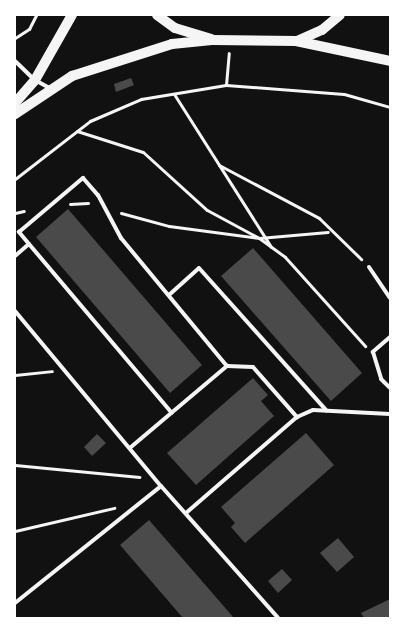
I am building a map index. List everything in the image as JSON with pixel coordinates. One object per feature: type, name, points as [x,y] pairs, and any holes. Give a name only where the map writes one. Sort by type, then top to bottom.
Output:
[{"type":"main road","points":[[15,103],[35,80],[72,15]]},
{"type":"main road","points":[[157,15],[175,28],[212,40]]},
{"type":"main road","points":[[296,41],[322,30],[340,15]]},
{"type":"main road","points":[[15,114],[51,89],[86,71],[148,50],[212,40],[296,41],[390,61]]},
{"type":"lane","points":[[15,61],[35,80],[51,89]]},
{"type":"lane","points":[[172,413],[19,232],[47,208],[84,178],[106,208],[121,238],[227,366]]},
{"type":"lane","points":[[15,256],[29,244]]},
{"type":"lane","points":[[369,267],[390,298]]},
{"type":"lane","points":[[169,296],[199,268],[326,410]]},
{"type":"lane","points":[[15,311],[131,447],[161,486],[278,618]]},
{"type":"lane","points":[[390,337],[373,352],[381,379],[390,388]]},
{"type":"lane","points":[[131,447],[227,366],[253,367],[297,417]]},
{"type":"lane","points":[[186,513],[297,417],[313,410],[390,414]]},
{"type":"lane","points":[[15,603],[161,486]]},
{"type":"path","points":[[15,38],[29,29],[36,15]]},
{"type":"path","points":[[15,179],[90,121],[141,99],[226,85],[344,94],[390,107]]},
{"type":"path","points":[[174,94],[273,249]]},
{"type":"path","points":[[77,130],[143,152],[206,210],[259,238],[285,258],[374,356]]},
{"type":"path","points":[[219,164],[319,218],[369,267]]},
{"type":"path","points":[[15,213],[84,202],[169,226],[259,238],[328,232]]},
{"type":"path","points":[[15,375],[65,370]]},
{"type":"path","points":[[15,465],[156,479]]},
{"type":"path","points":[[15,531],[142,501]]},
{"type":"building","points":[[131,78],[134,85],[116,92],[114,84]]},
{"type":"building","points":[[68,209],[202,365],[170,393],[36,237]]},
{"type":"building","points":[[253,248],[362,373],[331,401],[221,276]]},
{"type":"building","points":[[253,378],[268,395],[261,401],[274,416],[196,485],[167,453]]},
{"type":"building","points":[[306,433],[334,465],[245,543],[231,527],[235,523],[221,507]]},
{"type":"building","points":[[97,434],[106,443],[92,456],[84,447]]},
{"type":"building","points":[[149,520],[234,618],[183,618],[120,545]]},
{"type":"building","points":[[338,538],[354,557],[337,572],[320,553]]},
{"type":"building","points":[[282,569],[292,580],[278,593],[268,581]]},
{"type":"building","points":[[390,599],[390,618],[364,618],[361,613]]}]
